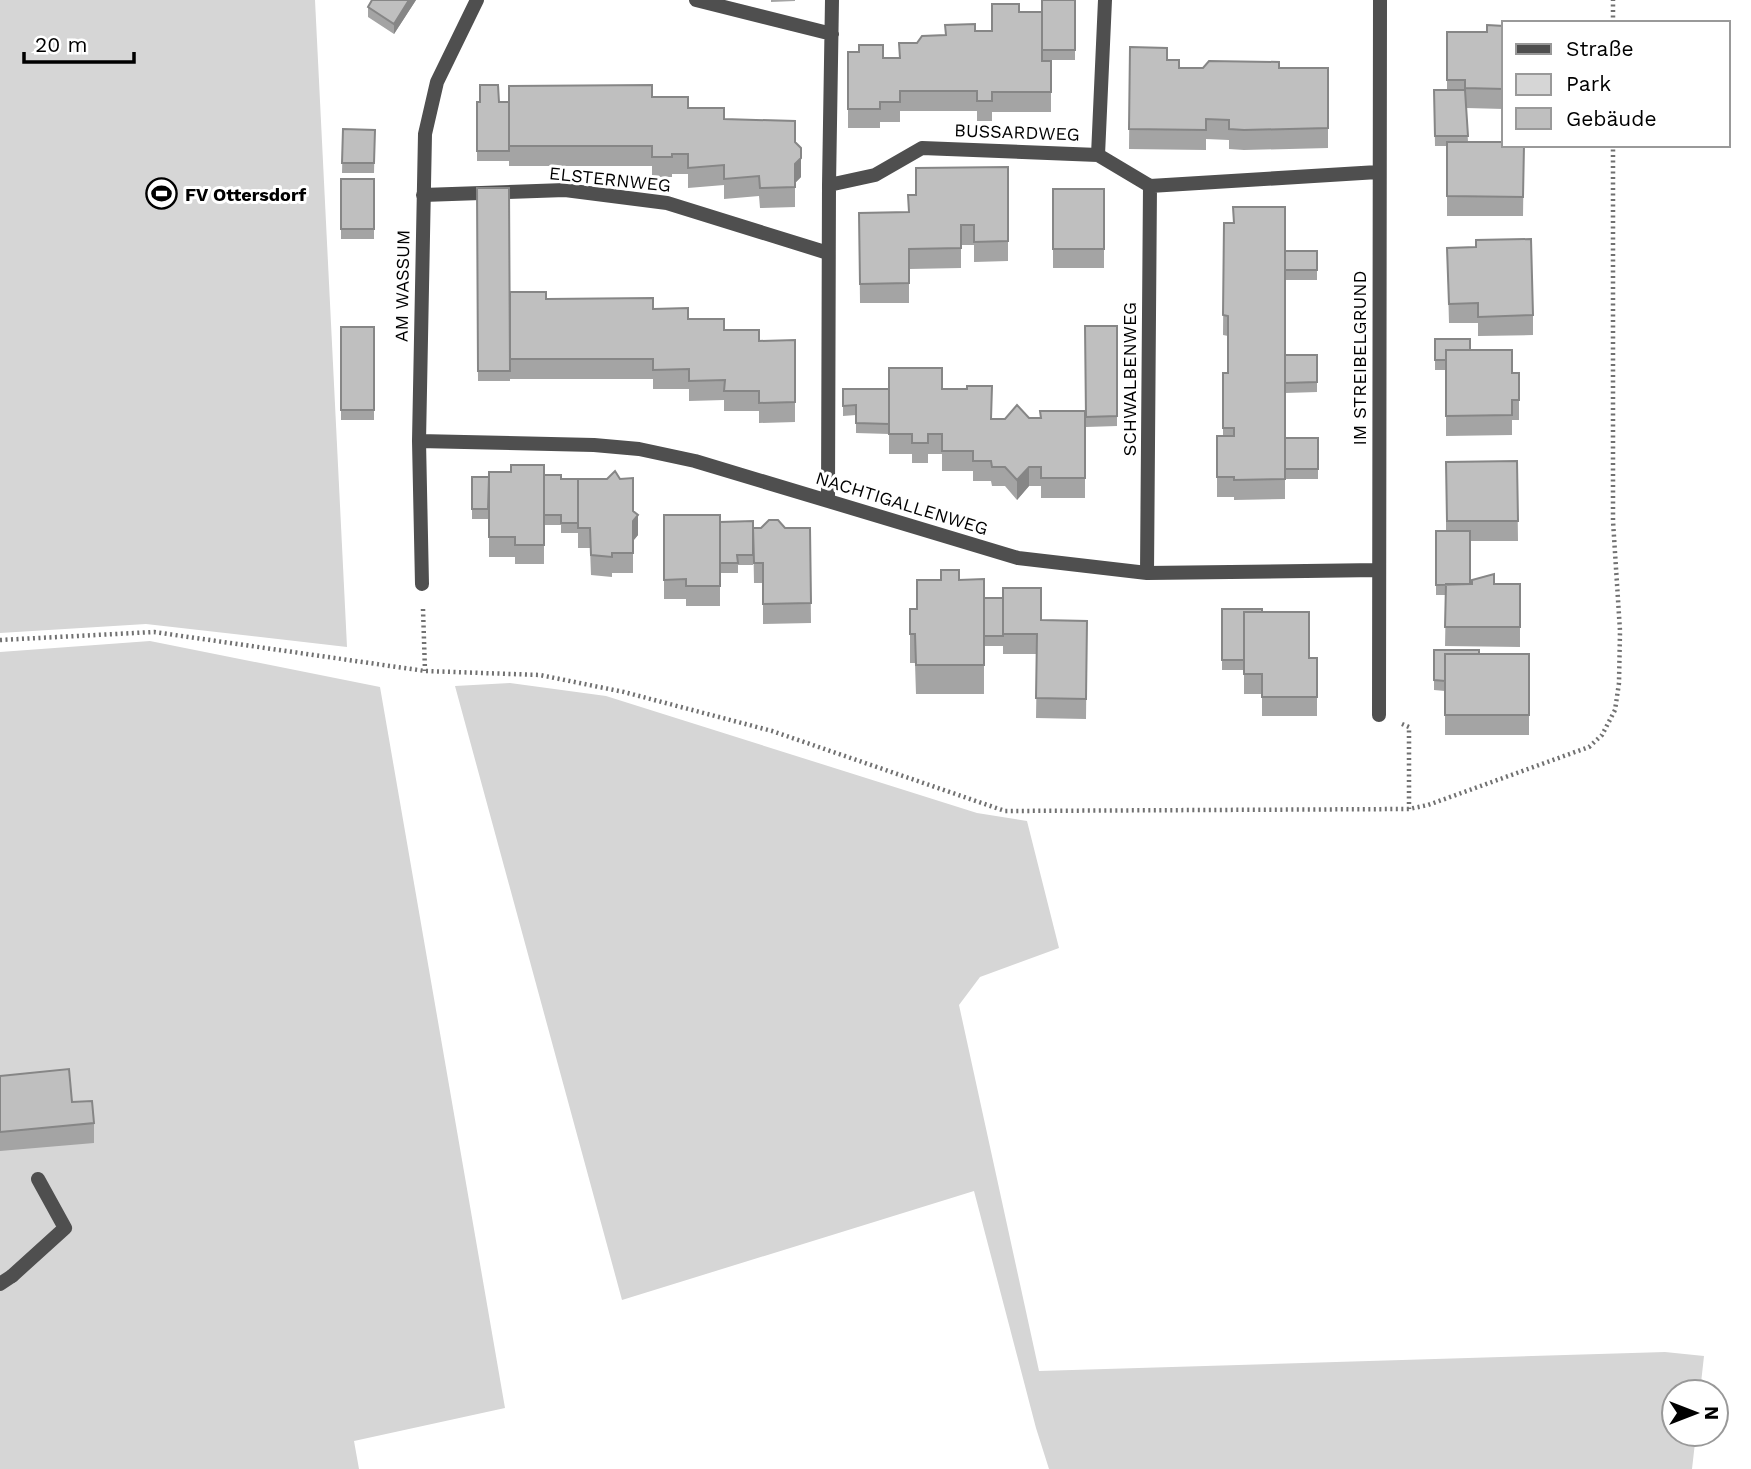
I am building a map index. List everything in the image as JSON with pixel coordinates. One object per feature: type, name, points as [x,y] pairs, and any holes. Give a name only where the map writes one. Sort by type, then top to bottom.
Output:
[{"type":"street","name":"AM WASSUM","points":[[422,584],[419,440],[425,134],[437,82],[477,0]]},
{"type":"street","points":[[696,0],[832,34]]},
{"type":"street","points":[[828,501],[832,0]]},
{"type":"street","name":"BUSSARDWEG","points":[[829,185],[875,175],[922,148],[1098,155],[1105,0]]},
{"type":"street","name":"IM STREIBELGRUND","points":[[1380,0],[1380,715]]},
{"type":"street","points":[[1098,155],[1150,186],[1378,172]]},
{"type":"street","name":"SCHWALBENWEG","points":[[1147,573],[1150,186]]},
{"type":"street","name":"ELSTERNWEG","points":[[423,195],[565,190],[667,203],[828,253]]},
{"type":"street","name":"NACHTIGALLENWEG","points":[[419,440],[594,445],[639,449],[695,461],[1018,558],[1147,573],[1378,570]]},
{"type":"street","points":[[6,1280],[65,1228],[38,1179]]},
{"type":"path","points":[[1613,21],[1614,0]]},
{"type":"path","points":[[0,640],[153,632],[425,671],[540,676],[624,691],[772,731],[1005,811],[1409,809],[1428,805],[1588,747],[1602,735],[1615,710],[1619,683],[1620,631],[1613,521],[1613,147]]},
{"type":"path","points":[[422,584],[425,671]]},
{"type":"path","points":[[1380,715],[1409,726],[1409,809]]},
{"type":"green space","name":"FV Ottersdorf","points":[[0,0],[315,0],[347,647],[146,624],[0,633]]},
{"type":"green space","points":[[150,641],[380,687],[505,1408],[354,1441],[359,1469],[0,1469],[0,652]]},
{"type":"green space","points":[[510,683],[606,696],[977,813],[1027,821],[1059,948],[980,977],[959,1005],[1039,1371],[1665,1352],[1704,1356],[1702,1378],[1660,1378],[1660,1448],[1694,1448],[1692,1469],[1049,1469],[974,1191],[622,1300],[455,686]]},
{"type":"building","points":[[372,0],[409,0],[394,24],[368,7]]},
{"type":"building","points":[[1042,0],[1075,0],[1075,50],[1042,50]]},
{"type":"building","points":[[992,4],[1019,4],[1019,12],[1042,12],[1042,61],[1051,61],[1051,92],[992,92],[992,101],[977,101],[977,91],[900,91],[900,102],[880,102],[880,109],[848,109],[848,52],[859,52],[859,45],[883,45],[883,58],[900,58],[899,43],[917,43],[922,36],[946,35],[945,25],[975,24],[975,31],[992,31]]},
{"type":"building","points":[[1487,25],[1502,26],[1502,89],[1465,88],[1465,80],[1447,80],[1447,32],[1487,32]]},
{"type":"building","points":[[1130,47],[1167,48],[1167,60],[1179,60],[1179,68],[1203,68],[1209,61],[1279,62],[1279,68],[1328,68],[1328,128],[1229,129],[1229,120],[1206,119],[1206,130],[1129,129]]},
{"type":"building","points":[[480,85],[498,85],[499,102],[509,102],[509,151],[477,151],[477,102],[480,102]]},
{"type":"building","points":[[652,85],[652,97],[688,97],[688,108],[724,108],[724,119],[795,121],[795,142],[801,148],[801,158],[795,164],[795,187],[760,188],[759,176],[724,179],[724,165],[688,168],[688,154],[652,157],[652,146],[509,146],[509,86]]},
{"type":"building","points":[[1434,90],[1465,90],[1468,136],[1435,136]]},
{"type":"building","points":[[343,129],[375,130],[374,163],[342,163]]},
{"type":"building","points":[[1447,142],[1502,142],[1502,147],[1524,147],[1523,197],[1447,196]]},
{"type":"building","points":[[1008,167],[1008,241],[974,242],[974,225],[961,225],[961,248],[909,249],[909,283],[860,284],[859,213],[909,212],[908,195],[916,195],[916,168]]},
{"type":"building","points":[[341,179],[374,179],[374,229],[341,229]]},
{"type":"building","points":[[477,188],[509,188],[510,371],[478,371]]},
{"type":"building","points":[[1053,189],[1104,189],[1104,249],[1053,249]]},
{"type":"building","points":[[1233,207],[1285,207],[1285,479],[1234,480],[1234,477],[1217,477],[1217,436],[1234,436],[1234,428],[1223,428],[1223,373],[1228,373],[1228,316],[1223,315],[1224,223],[1234,223]]},
{"type":"building","points":[[1531,239],[1533,315],[1478,317],[1478,303],[1449,304],[1447,248],[1476,247],[1476,240]]},
{"type":"building","points":[[1285,251],[1317,251],[1317,270],[1285,270]]},
{"type":"building","points":[[510,292],[546,292],[546,299],[653,298],[653,309],[688,308],[688,319],[724,319],[724,330],[759,330],[759,341],[795,340],[795,402],[759,403],[759,391],[724,391],[725,380],[689,381],[689,369],[653,370],[653,359],[510,359]]},
{"type":"building","points":[[1085,326],[1117,326],[1117,416],[1086,417]]},
{"type":"building","points":[[341,327],[374,327],[374,410],[341,410]]},
{"type":"building","points":[[1435,339],[1470,339],[1470,350],[1446,350],[1446,360],[1435,360]]},
{"type":"building","points":[[1446,350],[1512,350],[1512,373],[1519,373],[1519,400],[1512,400],[1512,415],[1446,416]]},
{"type":"building","points":[[1285,355],[1317,355],[1317,382],[1285,383]]},
{"type":"building","points":[[889,368],[942,368],[942,389],[992,386],[991,419],[1005,419],[1017,405],[1029,418],[1041,418],[1040,411],[1085,411],[1085,478],[1041,478],[1041,467],[1029,467],[1017,480],[1005,467],[992,467],[991,461],[973,461],[973,451],[942,451],[942,434],[928,434],[928,443],[912,443],[912,434],[889,434]]},
{"type":"building","points":[[843,389],[889,389],[889,424],[856,423],[856,405],[843,406]]},
{"type":"building","points":[[1285,438],[1318,438],[1318,469],[1285,469]]},
{"type":"building","points":[[1517,461],[1518,521],[1447,521],[1446,462]]},
{"type":"building","points":[[511,465],[544,465],[544,545],[515,545],[515,537],[489,537],[489,472],[511,472]]},
{"type":"building","points":[[615,471],[620,479],[633,478],[633,511],[638,515],[633,521],[633,553],[612,553],[612,557],[591,555],[590,528],[578,528],[578,479],[607,479]]},
{"type":"building","points":[[544,475],[578,479],[578,523],[561,523],[561,515],[544,515]]},
{"type":"building","points":[[472,477],[489,477],[488,509],[472,509]]},
{"type":"building","points":[[664,515],[720,515],[720,586],[686,586],[686,579],[664,580]]},
{"type":"building","points":[[769,520],[778,520],[785,528],[810,528],[811,603],[763,604],[763,563],[754,563],[753,528],[761,528]]},
{"type":"building","points":[[753,521],[753,555],[737,555],[738,563],[720,563],[720,522]]},
{"type":"building","points":[[1436,531],[1470,531],[1470,584],[1436,585]]},
{"type":"building","points":[[941,570],[959,570],[959,580],[984,579],[984,665],[916,665],[915,634],[910,634],[910,609],[917,609],[917,580],[941,580]]},
{"type":"building","points":[[1494,574],[1494,584],[1520,584],[1520,627],[1445,627],[1446,584],[1472,584],[1472,580]]},
{"type":"building","points":[[1003,588],[1041,588],[1041,620],[1087,621],[1086,699],[1036,698],[1037,634],[1003,634]]},
{"type":"building","points":[[984,598],[1003,598],[1003,636],[984,636]]},
{"type":"building","points":[[1222,609],[1262,609],[1262,612],[1244,612],[1244,660],[1222,660]]},
{"type":"building","points":[[1244,612],[1309,612],[1309,658],[1317,658],[1317,697],[1262,697],[1262,674],[1244,674]]},
{"type":"building","points":[[1434,650],[1479,650],[1479,654],[1445,654],[1445,681],[1434,680]]},
{"type":"building","points":[[1445,654],[1529,654],[1529,715],[1445,715]]},
{"type":"building","points":[[69,1069],[72,1102],[92,1101],[94,1123],[0,1132],[0,1076]]},
{"type":"place","name":"FV Ottersdorf","points":[[162,194]]}]
